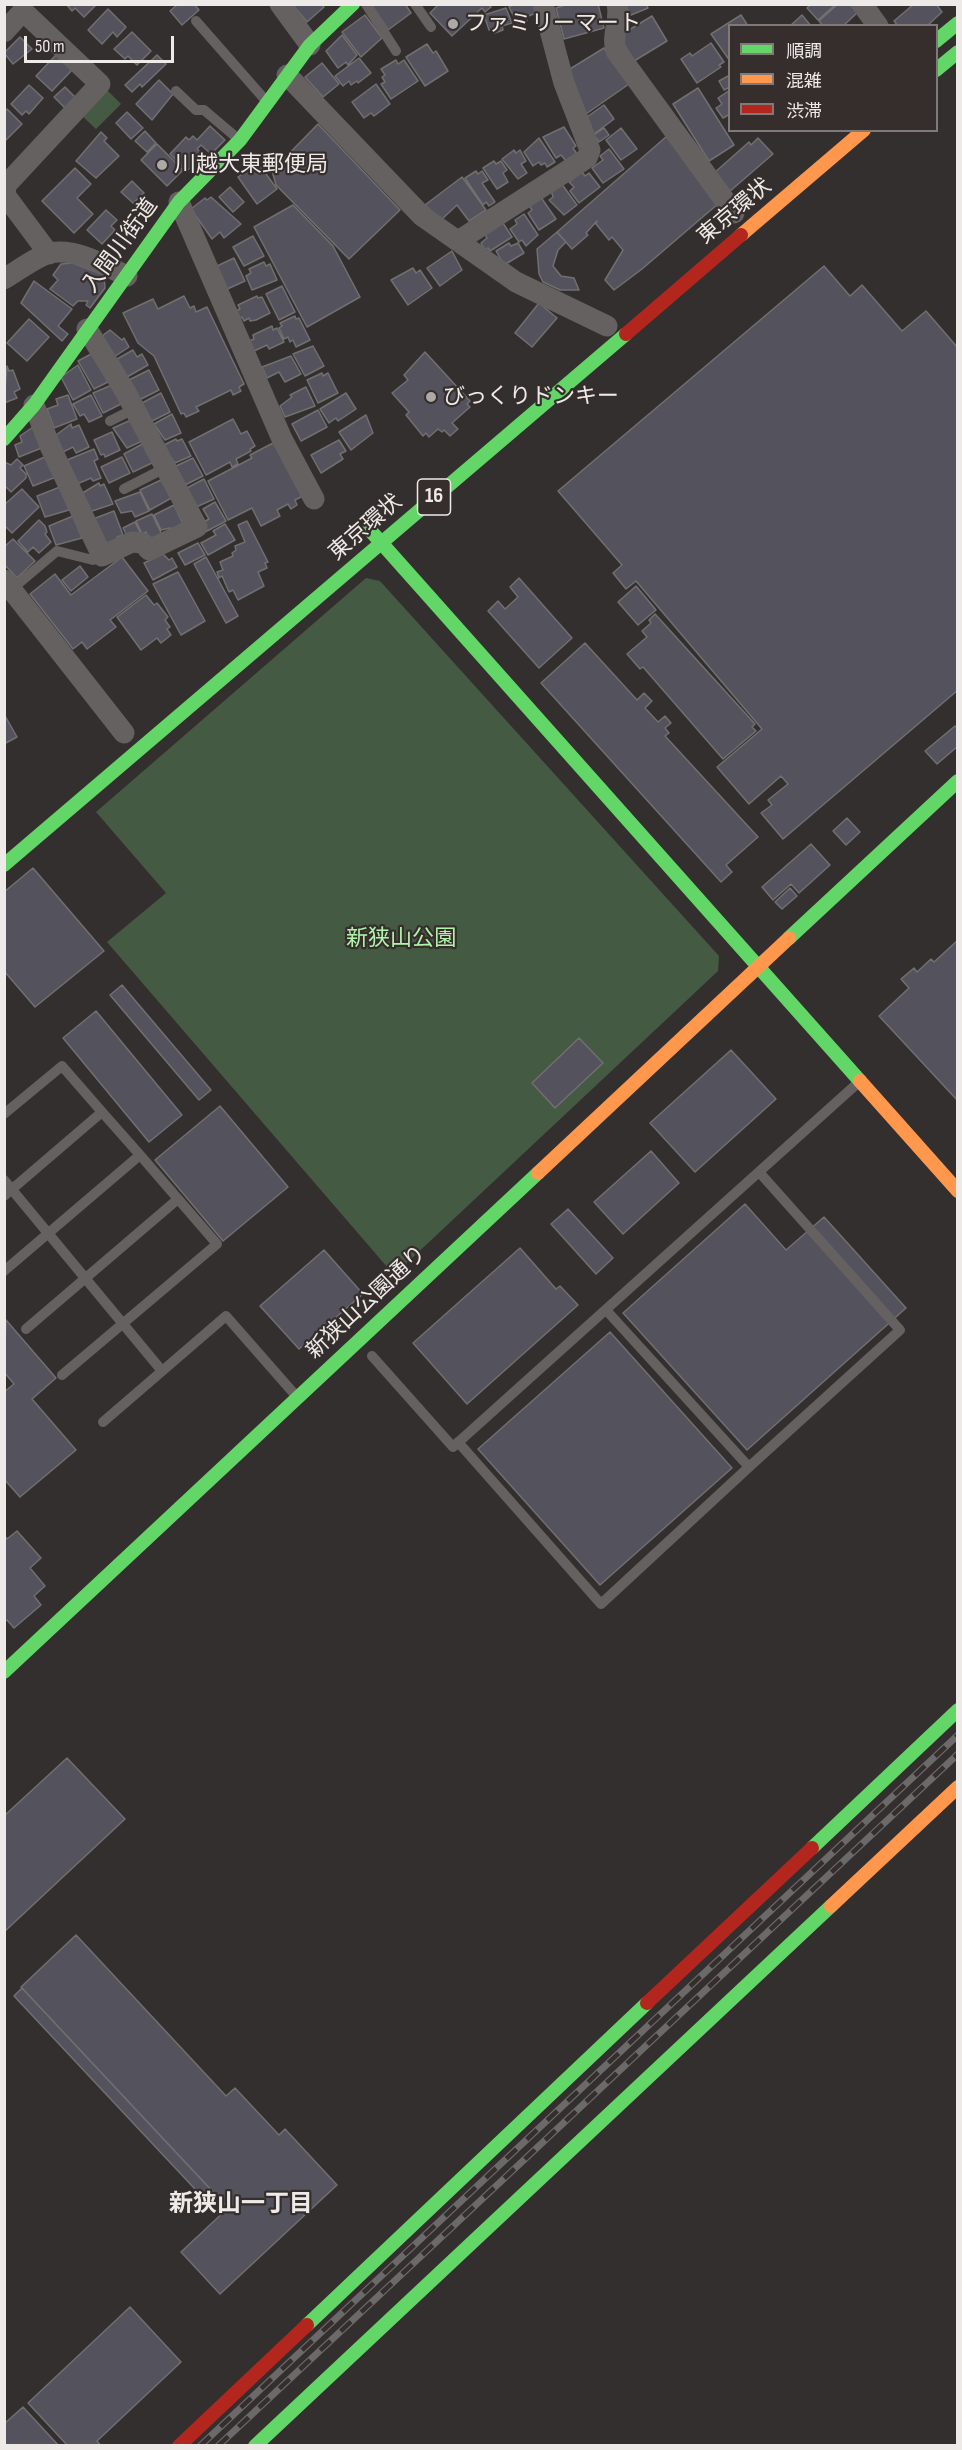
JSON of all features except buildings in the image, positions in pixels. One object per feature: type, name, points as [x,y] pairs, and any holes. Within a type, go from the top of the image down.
[{"type":"main road","name":"入間川街道","points":[[4,440],[34,405],[178,202],[240,140],[310,45],[353,4]]},
{"type":"main road","points":[[938,39],[957,23]]},
{"type":"main road","points":[[938,68],[957,52]]},
{"type":"main road","name":"東京環状","points":[[4,865],[862,132]]},
{"type":"main road","points":[[369,529],[957,1191]]},
{"type":"main road","name":"新狭山公園通り","points":[[4,1672],[957,781]]},
{"type":"main road","points":[[179,2445],[957,1710]]},
{"type":"main road","points":[[255,2445],[957,1787]]},
{"type":"street","points":[[280,4],[310,45]]},
{"type":"street","points":[[458,241],[587,158],[590,150],[564,83],[543,4]]},
{"type":"street","points":[[617,4],[618,15],[613,43],[616,51],[734,213]]},
{"type":"street","points":[[862,4],[877,24]]},
{"type":"street","points":[[4,32],[23,11],[100,84],[6,185],[5,195],[49,254]]},
{"type":"street","points":[[288,75],[405,200],[516,282],[607,326]]},
{"type":"street","points":[[178,202],[282,439],[314,499]]},
{"type":"street","points":[[4,279],[49,254],[67,253],[84,256],[127,276]]},
{"type":"street","points":[[34,405],[50,446],[102,555],[132,542],[143,543],[149,550],[197,527],[134,409],[87,329]]},
{"type":"street","points":[[8,584],[124,732]]},
{"type":"lane","points":[[366,4],[396,51]]},
{"type":"lane","points":[[416,4],[431,27]]},
{"type":"lane","points":[[196,21],[267,102]]},
{"type":"lane","points":[[176,91],[196,110],[204,110],[240,140]]},
{"type":"lane","points":[[110,421],[134,409]]},
{"type":"lane","points":[[124,489],[165,468]]},
{"type":"lane","points":[[8,584],[57,551],[93,561],[102,555]]},
{"type":"lane","points":[[4,1114],[62,1066],[217,1244],[62,1375]]},
{"type":"lane","points":[[372,1356],[453,1447],[860,1081]]},
{"type":"lane","points":[[8,1192],[102,1112]]},
{"type":"lane","points":[[4,1271],[140,1155]]},
{"type":"lane","points":[[458,1442],[601,1604],[900,1330],[759,1172]]},
{"type":"lane","points":[[4,1180],[8,1192],[49,1233],[162,1371]]},
{"type":"lane","points":[[26,1329],[178,1199]]},
{"type":"lane","points":[[606,1310],[750,1467]]},
{"type":"lane","points":[[103,1422],[226,1316],[297,1397]]},
{"type":"green space","points":[[105,88],[121,104],[96,129],[80,114]]},
{"type":"green space","name":"新狭山公園","points":[[366,578],[380,581],[719,956],[718,971],[394,1275],[107,942],[166,893],[96,812]]},
{"type":"railway","points":[[200,2446],[958,1735]]},
{"type":"railway","points":[[218,2446],[958,1754]]},
{"type":"traffic: fast","points":[[4,439],[34,405],[179,202],[240,140],[310,45],[353,4]]},
{"type":"traffic: fast","points":[[938,39],[958,23]]},
{"type":"traffic: fast","points":[[938,68],[958,52]]},
{"type":"traffic: fast","points":[[4,865],[626,334]]},
{"type":"traffic: fast","points":[[369,529],[860,1081]]},
{"type":"traffic: fast","points":[[789,938],[958,781]]},
{"type":"traffic: fast","points":[[4,1672],[538,1173]]},
{"type":"traffic: fast","points":[[812,1848],[958,1710]]},
{"type":"traffic: fast","points":[[255,2446],[831,1906]]},
{"type":"traffic: fast","points":[[307,2325],[647,2003]]},
{"type":"traffic: slow","points":[[741,235],[862,132]]},
{"type":"traffic: slow","points":[[538,1173],[789,938]]},
{"type":"traffic: slow","points":[[860,1081],[958,1191]]},
{"type":"traffic: slow","points":[[831,1906],[958,1787]]},
{"type":"traffic: jam","points":[[626,334],[741,235]]},
{"type":"traffic: jam","points":[[647,2003],[812,1848]]},
{"type":"traffic: jam","points":[[179,2446],[307,2325]]},
{"type":"place","name":"ファミリーマート","points":[[453,24]]},
{"type":"place","name":"川越大東郵便局","points":[[162,165]]},
{"type":"place","name":"びっくりドンキー","points":[[431,397]]},
{"type":"district","name":"新狭山一丁目","points":[[241,2205]]}]
